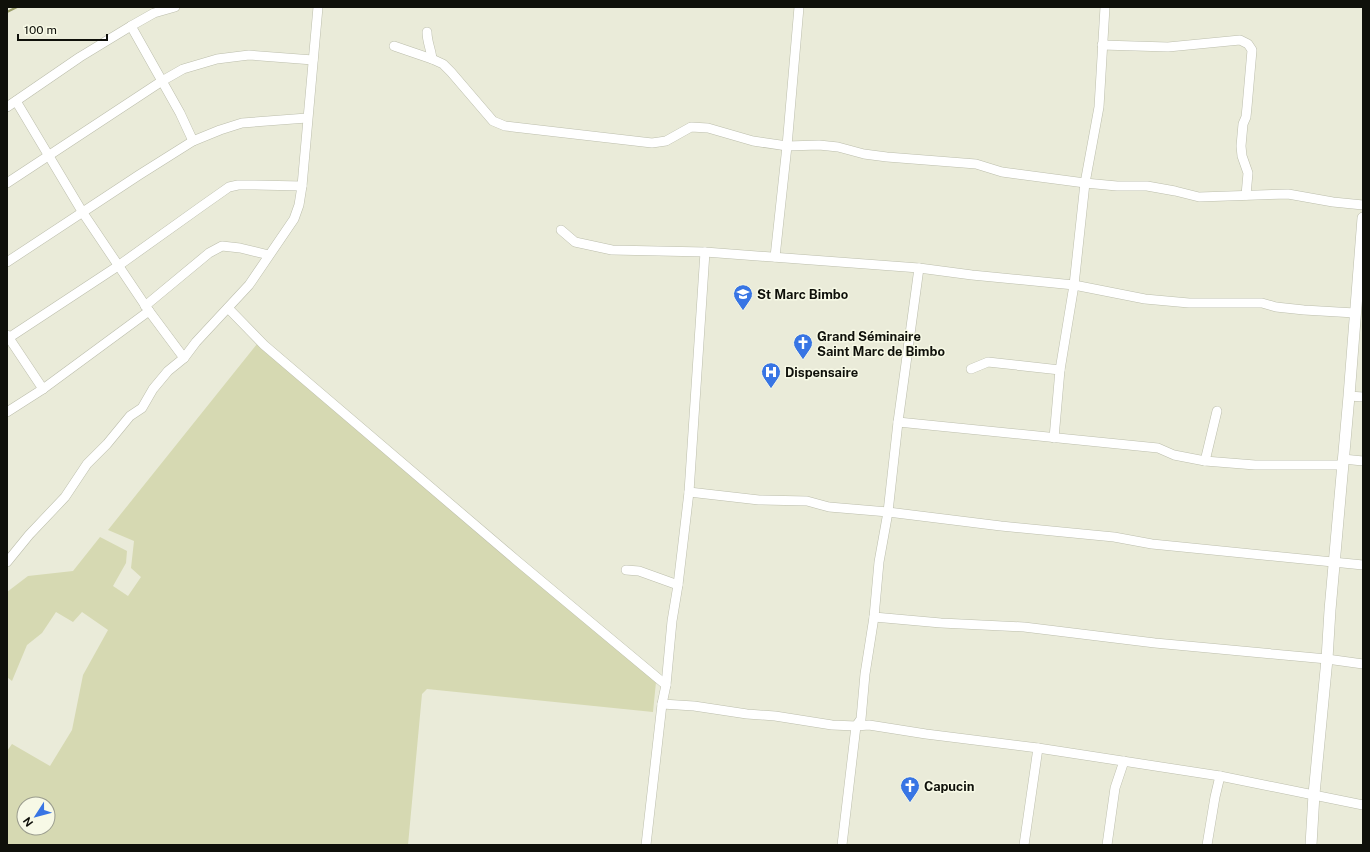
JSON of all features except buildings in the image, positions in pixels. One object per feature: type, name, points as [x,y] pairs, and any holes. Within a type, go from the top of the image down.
[{"type":"main road","points":[[1312,845],[1314,794],[1327,659],[1334,562],[1349,396],[1358,328],[1355,313],[1363,218]]},
{"type":"street","points":[[7,107],[80,57],[131,26],[154,13],[175,7]]},
{"type":"street","points":[[7,562],[30,534],[65,497],[87,464],[107,444],[130,416],[142,408],[153,389],[168,371],[184,358],[196,342],[249,285],[294,218],[299,206],[302,186],[318,7]]},
{"type":"street","points":[[775,257],[787,146],[799,7]]},
{"type":"street","points":[[1054,438],[1060,370],[1074,285],[1085,183],[1099,107],[1104,7]]},
{"type":"street","points":[[131,26],[180,113],[193,141]]},
{"type":"street","points":[[427,32],[427,40],[432,59]]},
{"type":"street","points":[[1102,45],[1168,47],[1240,40],[1248,44],[1252,50],[1246,117],[1243,124],[1241,146],[1242,156],[1248,173],[1246,195]]},
{"type":"street","points":[[394,46],[443,64],[493,121],[505,126],[652,143],[666,141],[691,127],[708,128],[752,141],[787,146],[819,145],[838,147],[864,154],[887,157],[976,164],[1002,172],[1085,183],[1117,186],[1147,186],[1199,197],[1288,194],[1333,202],[1363,205]]},
{"type":"street","points":[[7,183],[162,81],[184,69],[217,59],[249,55],[313,60]]},
{"type":"street","points":[[16,101],[50,155],[83,213],[147,309],[184,358]]},
{"type":"street","points":[[7,262],[193,141],[220,130],[242,124],[307,118]]},
{"type":"street","points":[[44,389],[7,337],[118,266],[229,188],[238,185],[302,186]]},
{"type":"street","points":[[561,230],[575,242],[612,250],[706,252],[919,268],[1074,285],[1145,299],[1189,303],[1262,303],[1276,307],[1355,313]]},
{"type":"street","points":[[7,412],[44,389],[147,309],[209,253],[222,246],[269,255]]},
{"type":"street","points":[[646,845],[662,704],[666,685],[672,621],[678,585],[689,492],[706,252]]},
{"type":"street","points":[[842,845],[856,726],[861,719],[865,674],[874,617],[879,562],[888,512],[898,422],[919,268]]},
{"type":"street","points":[[228,308],[264,344],[516,560],[666,685]]},
{"type":"street","points":[[264,344],[270,354]]},
{"type":"street","points":[[972,369],[988,362],[1060,370]]},
{"type":"street","points":[[1349,396],[1363,397]]},
{"type":"street","points":[[1205,461],[1217,411]]},
{"type":"street","points":[[898,422],[1158,448],[1174,455],[1205,461],[1255,465],[1363,461]]},
{"type":"street","points":[[689,492],[759,500],[807,501],[829,507],[888,512],[1001,526],[1114,537],[1152,544],[1363,565]]},
{"type":"street","points":[[626,570],[638,571],[678,585]]},
{"type":"street","points":[[874,617],[942,623],[1024,627],[1163,644],[1327,659],[1363,664]]},
{"type":"street","points":[[662,704],[694,706],[747,714],[775,716],[832,725],[869,725],[926,734],[1038,748],[1220,776],[1363,805]]},
{"type":"street","points":[[1024,845],[1038,748]]},
{"type":"street","points":[[1107,845],[1115,788],[1124,761]]},
{"type":"street","points":[[1207,845],[1220,776]]},
{"type":"green space","points":[[257,344],[656,682],[653,712],[427,689],[422,694],[408,845],[7,845],[7,751],[12,744],[50,766],[72,730],[83,675],[108,630],[82,612],[73,622],[56,612],[42,633],[27,645],[12,681],[7,677],[7,592],[28,576],[73,571],[100,537],[127,551],[126,563],[113,586],[128,596],[141,577],[131,568],[134,541],[108,530]]},
{"type":"waterway","points":[[7,12],[17,7]]},
{"type":"place","name":"St Marc Bimbo","points":[[743,311]]},
{"type":"place","name":"Grand Séminaire Saint Marc de Bimbo","points":[[803,360]]},
{"type":"place","name":"Dispensaire","points":[[771,389]]},
{"type":"place","name":"Capucin","points":[[910,803]]}]
